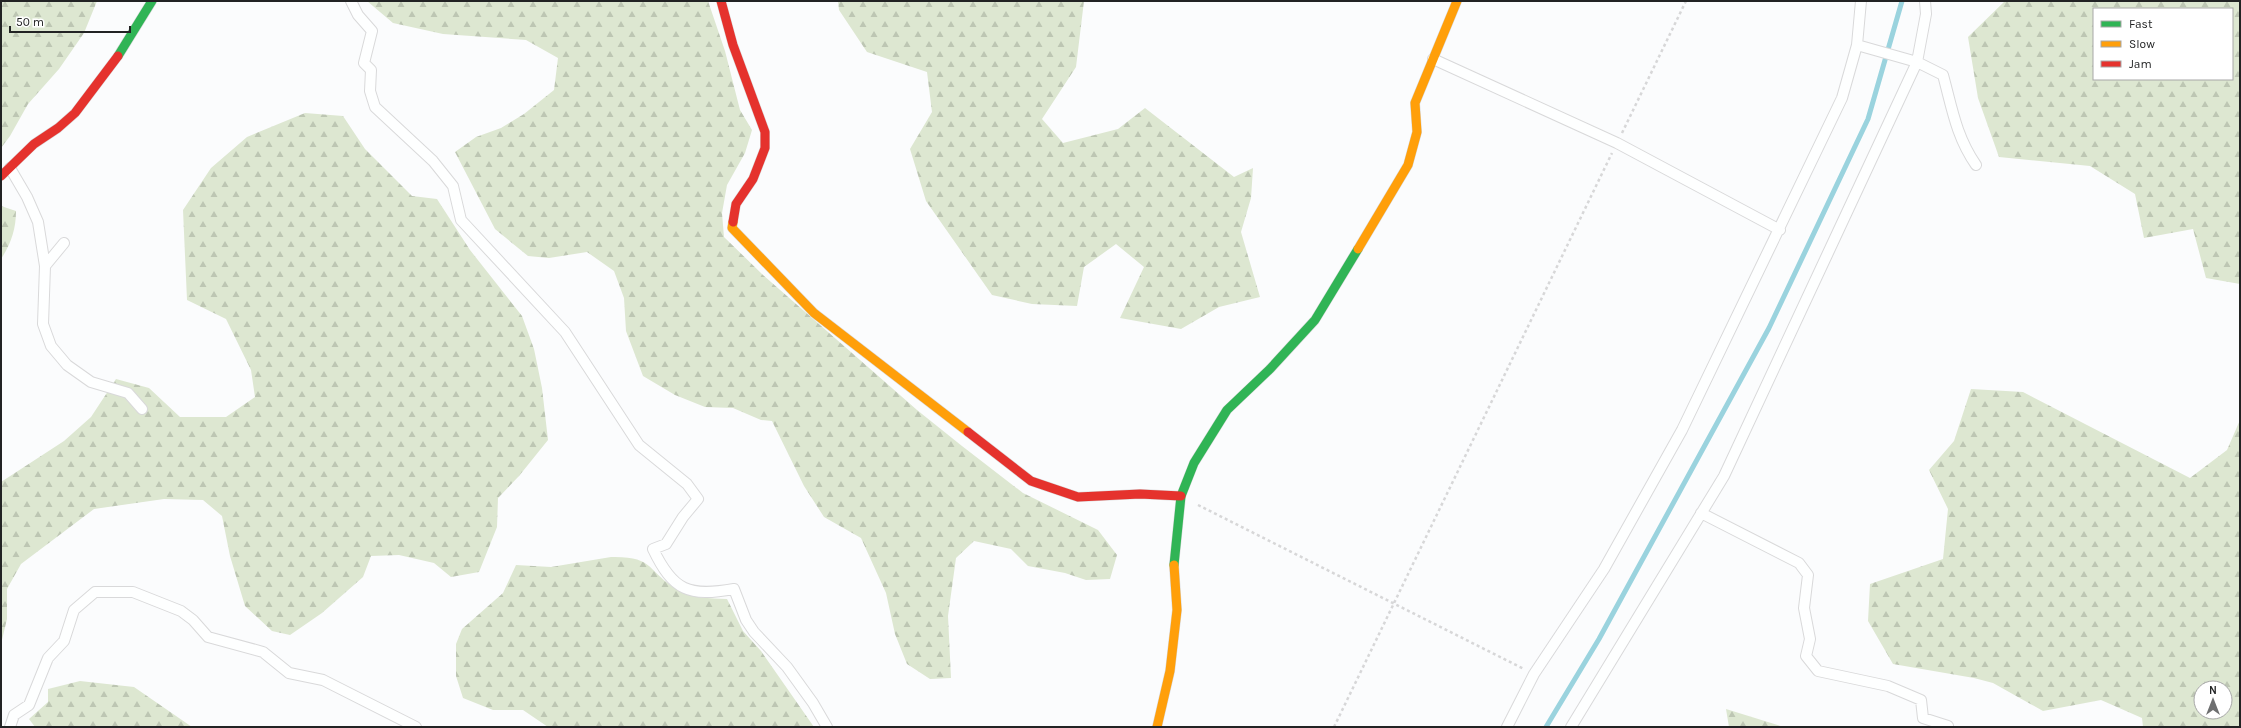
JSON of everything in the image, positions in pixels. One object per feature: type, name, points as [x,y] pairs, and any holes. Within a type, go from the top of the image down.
[{"type":"street","points":[[1,176],[34,144],[58,128],[75,113],[118,57],[152,1]]},
{"type":"street","points":[[721,1],[733,45],[765,132],[765,148],[753,178],[736,204],[732,228],[814,313],[1031,481],[1078,497],[1140,494],[1181,496]]},
{"type":"street","points":[[1157,727],[1170,671],[1177,610],[1174,564],[1181,496],[1194,463],[1227,410],[1270,368],[1314,320],[1408,165],[1417,132],[1415,103],[1457,1]]},
{"type":"lane","points":[[350,1],[358,15],[372,31],[364,64],[371,70],[370,91],[375,107],[433,161],[453,186],[461,220],[565,332],[605,396],[639,445],[687,484],[698,499],[683,517],[666,544],[653,549],[661,566],[680,587],[692,591],[734,589],[746,620],[754,632],[787,667],[813,703],[827,727]]},
{"type":"lane","points":[[1507,727],[1534,674],[1604,570],[1682,430],[1780,230],[1842,98],[1857,45],[1861,1]]},
{"type":"lane","points":[[1572,727],[1724,476],[1917,62],[1926,14],[1925,1]]},
{"type":"lane","points":[[1857,45],[1917,62],[1942,75],[1956,128],[1963,146],[1976,165]]},
{"type":"lane","points":[[1433,59],[1617,143],[1780,230]]},
{"type":"lane","points":[[10,168],[27,198],[38,222],[45,266],[43,324],[51,346],[67,365],[91,382],[128,393],[142,408]]},
{"type":"lane","points":[[45,266],[64,243]]},
{"type":"lane","points":[[1701,513],[1799,563],[1808,575],[1804,608],[1810,639],[1806,656],[1818,671],[1888,686],[1921,700],[1923,718],[1948,726]]},
{"type":"lane","points":[[10,727],[14,715],[29,705],[48,658],[64,641],[74,610],[95,592],[133,592],[181,611],[193,620],[208,637],[263,652],[289,673],[324,680],[416,727]]},
{"type":"path","points":[[1334,727],[1686,1]]},
{"type":"path","points":[[1181,496],[1394,605],[1534,674]]},
{"type":"green space","points":[[1,1],[97,1],[84,33],[59,69],[28,104],[10,136],[1,148]]},
{"type":"green space","points":[[367,1],[708,1],[725,51],[740,110],[752,130],[745,153],[727,185],[722,213],[724,237],[763,275],[917,410],[962,446],[1023,493],[1098,530],[1117,555],[1110,579],[1086,580],[1065,573],[1028,566],[1011,549],[974,541],[956,558],[948,616],[951,678],[930,679],[907,664],[895,634],[886,593],[861,538],[824,517],[804,486],[772,421],[761,420],[733,408],[705,407],[675,395],[643,376],[626,331],[624,298],[614,271],[587,252],[549,258],[528,256],[495,229],[455,152],[476,137],[501,128],[524,114],[554,90],[558,58],[526,40],[443,34],[393,23]]},
{"type":"green space","points":[[838,1],[1084,1],[1076,67],[1042,119],[1063,143],[1118,129],[1145,108],[1234,177],[1253,168],[1251,198],[1241,232],[1260,297],[1219,307],[1181,329],[1120,318],[1144,267],[1116,244],[1084,267],[1077,306],[1032,304],[992,295],[926,201],[910,149],[932,112],[927,72],[867,52],[839,10]]},
{"type":"green space","points":[[2005,1],[2240,1],[2240,284],[2206,278],[2193,229],[2144,238],[2135,194],[2090,166],[1999,157],[1978,98],[1968,37]]},
{"type":"green space","points":[[305,113],[343,116],[365,149],[412,196],[437,199],[470,250],[522,316],[534,349],[542,388],[548,440],[519,476],[498,498],[497,527],[479,572],[451,577],[434,563],[399,555],[371,556],[363,577],[322,613],[290,635],[272,631],[245,606],[230,556],[222,516],[203,500],[164,499],[94,509],[21,564],[7,589],[7,619],[1,644],[1,482],[64,441],[91,417],[116,379],[149,388],[180,417],[226,417],[255,397],[251,370],[226,319],[187,300],[183,210],[211,168],[247,137]]},
{"type":"green space","points":[[1,206],[16,211],[12,236],[8,248],[1,259]]},
{"type":"green space","points":[[1971,389],[2023,392],[2190,478],[2227,450],[2240,420],[2240,727],[2143,727],[2142,718],[2101,700],[2043,711],[1993,683],[1974,678],[1893,664],[1868,621],[1870,584],[1943,559],[1948,509],[1929,470],[1954,441]]},
{"type":"green space","points":[[611,557],[625,557],[643,562],[660,577],[683,593],[701,598],[727,599],[743,631],[761,651],[814,727],[548,727],[523,710],[493,710],[463,698],[456,676],[456,644],[462,629],[503,593],[516,565],[551,567]]},
{"type":"green space","points":[[80,681],[134,687],[192,727],[35,727],[29,719],[48,702],[48,689]]},
{"type":"green space","points":[[1726,709],[1784,727],[1729,727]]},
{"type":"waterway","points":[[1546,727],[1599,639],[1769,328],[1868,119],[1902,1]]},
{"type":"traffic: fast","points":[[118,56],[152,1]]},
{"type":"traffic: fast","points":[[1174,565],[1181,496],[1194,463],[1227,410],[1270,369],[1315,320],[1358,249]]},
{"type":"traffic: slow","points":[[1358,249],[1408,165],[1417,132],[1415,103],[1457,1]]},
{"type":"traffic: slow","points":[[733,222],[732,228],[814,313],[968,432]]},
{"type":"traffic: slow","points":[[1157,727],[1170,671],[1177,610],[1174,565]]},
{"type":"traffic: jam","points":[[721,1],[733,45],[765,132],[765,148],[753,179],[736,204],[733,222]]},
{"type":"traffic: jam","points":[[1,176],[34,144],[58,128],[75,113],[118,56]]},
{"type":"traffic: jam","points":[[968,432],[1031,481],[1078,497],[1140,494],[1181,496]]}]
